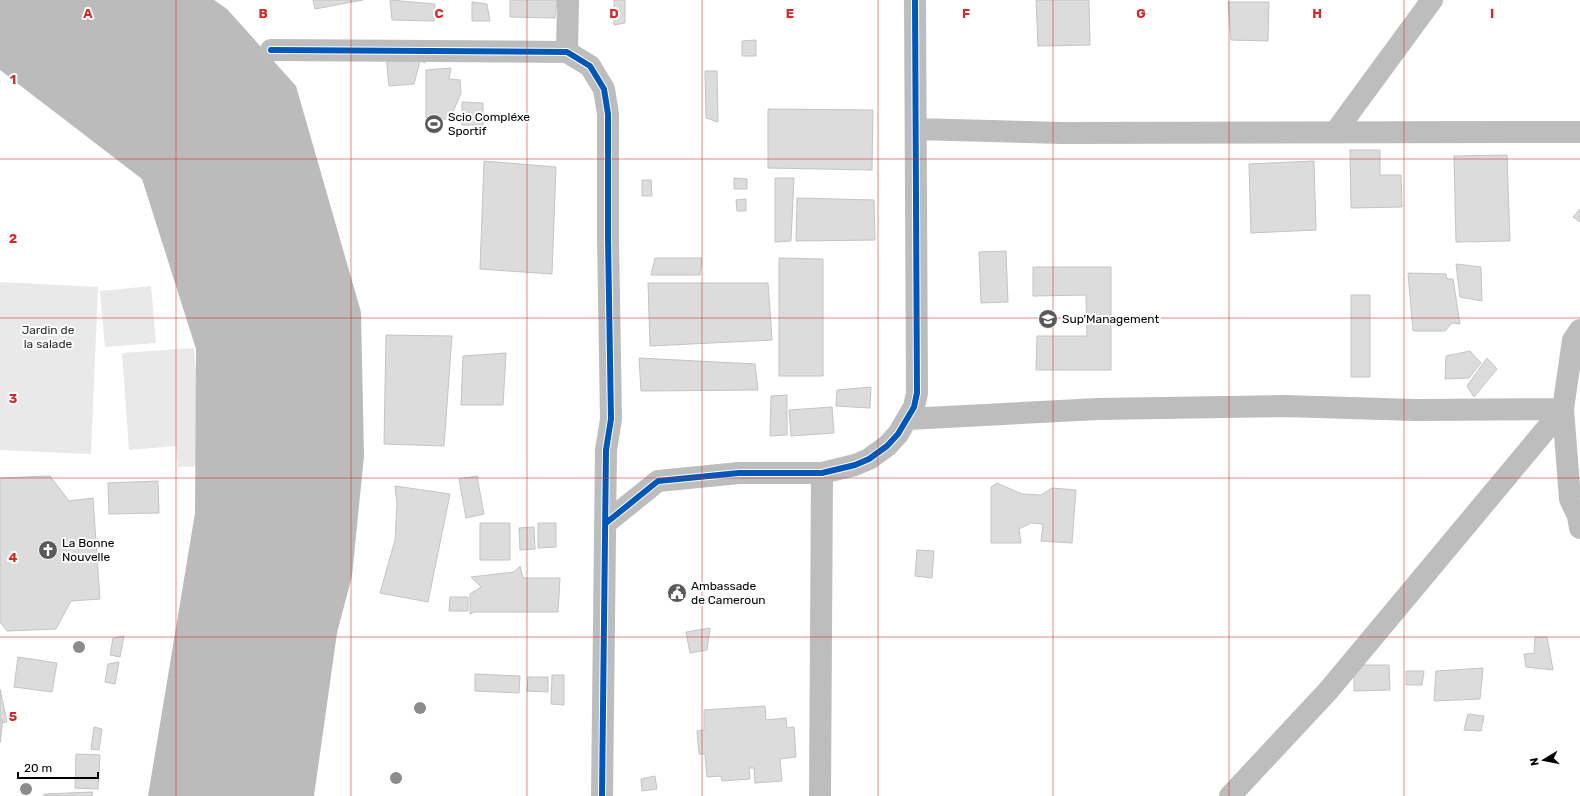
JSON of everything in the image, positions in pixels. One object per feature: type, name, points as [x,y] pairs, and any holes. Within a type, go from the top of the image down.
[{"type":"street","points":[[567,52],[568,0]]},
{"type":"street","points":[[606,523],[658,481],[739,473],[822,473],[840,470],[869,459],[887,446],[898,434],[908,419],[914,407],[917,393],[915,0]]},
{"type":"street","points":[[1336,131],[1432,0]]},
{"type":"street","points":[[271,50],[567,52],[590,66],[604,89],[608,114],[608,238],[611,419],[606,450],[602,796]]},
{"type":"street","points":[[916,129],[1063,133],[1336,131],[1580,132]]},
{"type":"street","points":[[1580,330],[1573,340],[1563,409],[1570,499],[1578,516],[1580,528]]},
{"type":"street","points":[[908,419],[1098,409],[1285,406],[1415,410],[1563,409]]},
{"type":"street","points":[[1230,796],[1328,691],[1563,409]]},
{"type":"street","points":[[820,796],[822,473]]},
{"type":"green space","name":"Jardin de la salade","points":[[0,282],[98,287],[91,454],[0,450]]},
{"type":"green space","name":"Jardin de la salade","points":[[151,286],[156,343],[105,347],[100,291]]},
{"type":"green space","points":[[194,348],[203,466],[178,467],[176,446],[129,450],[122,353]]},
{"type":"shaded area","points":[[0,0],[214,0],[227,9],[296,86],[361,312],[364,456],[352,576],[337,633],[314,796],[148,796],[195,513],[196,349],[142,179],[0,70]]},
{"type":"building","points":[[313,0],[363,0],[315,9]]},
{"type":"building","points":[[390,0],[435,4],[434,21],[392,20]]},
{"type":"building","points":[[510,0],[557,0],[555,18],[510,17]]},
{"type":"building","points":[[614,0],[625,0],[625,23],[614,25]]},
{"type":"building","points":[[1036,0],[1089,0],[1090,45],[1038,46]]},
{"type":"building","points":[[472,2],[487,4],[490,21],[472,21]]},
{"type":"building","points":[[1228,2],[1269,2],[1268,41],[1231,40]]},
{"type":"building","points":[[756,40],[756,56],[742,56],[742,41]]},
{"type":"building","points":[[423,55],[425,63],[420,61],[414,84],[389,86],[386,56]]},
{"type":"building","points":[[451,68],[449,79],[460,80],[461,93],[450,119],[426,119],[426,70]]},
{"type":"building","points":[[705,71],[717,71],[718,122],[706,118]]},
{"type":"building","points":[[462,102],[483,103],[483,125],[462,125]]},
{"type":"building","points":[[768,109],[873,110],[872,170],[768,168]]},
{"type":"building","points":[[1350,150],[1380,150],[1380,175],[1401,175],[1402,207],[1351,208]]},
{"type":"building","points":[[1507,155],[1510,241],[1456,242],[1454,156]]},
{"type":"building","points":[[484,161],[556,167],[552,274],[480,269]]},
{"type":"building","points":[[1314,161],[1316,230],[1251,233],[1249,164]]},
{"type":"building","points":[[734,178],[747,179],[747,189],[734,189]]},
{"type":"building","points":[[775,178],[794,178],[791,241],[775,242]]},
{"type":"building","points":[[642,180],[651,180],[652,196],[642,196]]},
{"type":"building","points":[[797,198],[874,200],[875,240],[796,241]]},
{"type":"building","points":[[746,199],[746,211],[737,211],[736,200]]},
{"type":"building","points":[[1580,209],[1580,222],[1573,217]]},
{"type":"building","points":[[1006,251],[1008,302],[981,303],[979,252]]},
{"type":"building","points":[[655,258],[702,258],[700,275],[651,275]]},
{"type":"building","points":[[779,258],[823,259],[823,376],[779,376]]},
{"type":"building","points":[[1456,264],[1481,267],[1482,301],[1460,297]]},
{"type":"building","points":[[1033,267],[1111,267],[1111,370],[1036,370],[1037,336],[1087,336],[1086,295],[1033,296]]},
{"type":"building","points":[[1408,273],[1446,274],[1447,279],[1453,279],[1460,324],[1452,323],[1445,331],[1413,331]]},
{"type":"building","points":[[648,283],[768,283],[772,340],[650,346]]},
{"type":"building","points":[[1351,295],[1370,295],[1370,377],[1351,377]]},
{"type":"building","points":[[386,335],[452,336],[444,446],[384,444]]},
{"type":"building","points":[[1470,351],[1481,363],[1469,378],[1445,379],[1446,356]]},
{"type":"building","points":[[506,353],[503,405],[461,405],[463,356]]},
{"type":"building","points":[[639,358],[755,364],[758,390],[641,391]]},
{"type":"building","points":[[1487,358],[1497,369],[1474,397],[1467,386]]},
{"type":"building","points":[[871,387],[870,408],[836,406],[837,390]]},
{"type":"building","points":[[787,395],[787,435],[770,436],[771,396]]},
{"type":"building","points":[[832,407],[834,433],[791,436],[789,410]]},
{"type":"building","name":"La Bonne Nouvelle","points":[[50,476],[69,501],[93,498],[100,599],[71,601],[56,629],[7,631],[0,622],[0,478]]},
{"type":"building","points":[[477,476],[484,514],[466,518],[459,479]]},
{"type":"building","points":[[158,481],[159,513],[109,514],[108,483]]},
{"type":"building","points":[[997,483],[1022,494],[1041,495],[1052,488],[1076,490],[1072,543],[1041,541],[1043,524],[1031,523],[1019,529],[1021,543],[991,543],[991,487]]},
{"type":"building","points":[[395,486],[450,494],[428,602],[380,593],[395,540],[397,504]]},
{"type":"building","points":[[480,523],[510,523],[510,560],[480,560]]},
{"type":"building","points":[[538,523],[556,523],[556,547],[538,548]]},
{"type":"building","points":[[534,527],[535,549],[520,550],[519,528]]},
{"type":"building","points":[[917,550],[934,551],[932,578],[915,576]]},
{"type":"building","points":[[520,566],[523,578],[560,578],[558,612],[474,612],[470,614],[470,594],[481,587],[471,577],[514,572]]},
{"type":"building","points":[[450,597],[468,597],[468,611],[449,611]]},
{"type":"building","points":[[710,628],[707,650],[690,653],[686,632]]},
{"type":"building","points":[[124,636],[120,657],[110,655],[113,638]]},
{"type":"building","points":[[1535,637],[1547,637],[1553,670],[1526,667],[1524,654],[1534,653]]},
{"type":"building","points":[[18,657],[57,663],[52,692],[14,687]]},
{"type":"building","points":[[119,662],[115,684],[105,682],[108,664]]},
{"type":"building","points":[[1354,665],[1389,665],[1390,690],[1354,691]]},
{"type":"building","points":[[1483,668],[1480,699],[1434,701],[1436,671]]},
{"type":"building","points":[[1406,671],[1424,671],[1422,685],[1406,685]]},
{"type":"building","points":[[475,674],[520,676],[519,693],[475,691]]},
{"type":"building","points":[[552,675],[564,675],[564,705],[551,704]]},
{"type":"building","points":[[528,677],[548,677],[548,692],[527,691]]},
{"type":"building","points":[[0,689],[7,722],[0,723]]},
{"type":"building","points":[[765,706],[766,720],[786,718],[787,728],[794,727],[796,757],[780,759],[782,781],[755,783],[754,768],[749,768],[750,779],[722,781],[721,776],[707,777],[705,754],[699,754],[697,731],[704,730],[704,710]]},
{"type":"building","points":[[1468,714],[1484,716],[1481,731],[1464,730]]},
{"type":"building","points":[[0,720],[3,720],[0,743]]},
{"type":"building","points":[[94,727],[102,729],[99,750],[91,749]]},
{"type":"building","points":[[76,754],[100,755],[98,789],[75,788]]},
{"type":"building","points":[[655,776],[657,789],[642,791],[641,779]]},
{"type":"building","points":[[93,792],[92,796],[44,796],[44,794]]},
{"type":"cycle path","points":[[606,523],[658,481],[739,473],[822,473],[855,465],[869,459],[887,446],[898,434],[914,407],[917,393],[915,0]]},
{"type":"cycle path","points":[[271,50],[567,52],[590,66],[604,89],[608,114],[608,238],[611,419],[606,450],[602,796]]},
{"type":"place","name":"Scio Compléxe Sportif","points":[[434,124]]},
{"type":"place","name":"Sup'Management","points":[[1048,319]]},
{"type":"place","name":"La Bonne Nouvelle","points":[[48,550]]},
{"type":"place","name":"Ambassade de Cameroun","points":[[677,593]]}]
